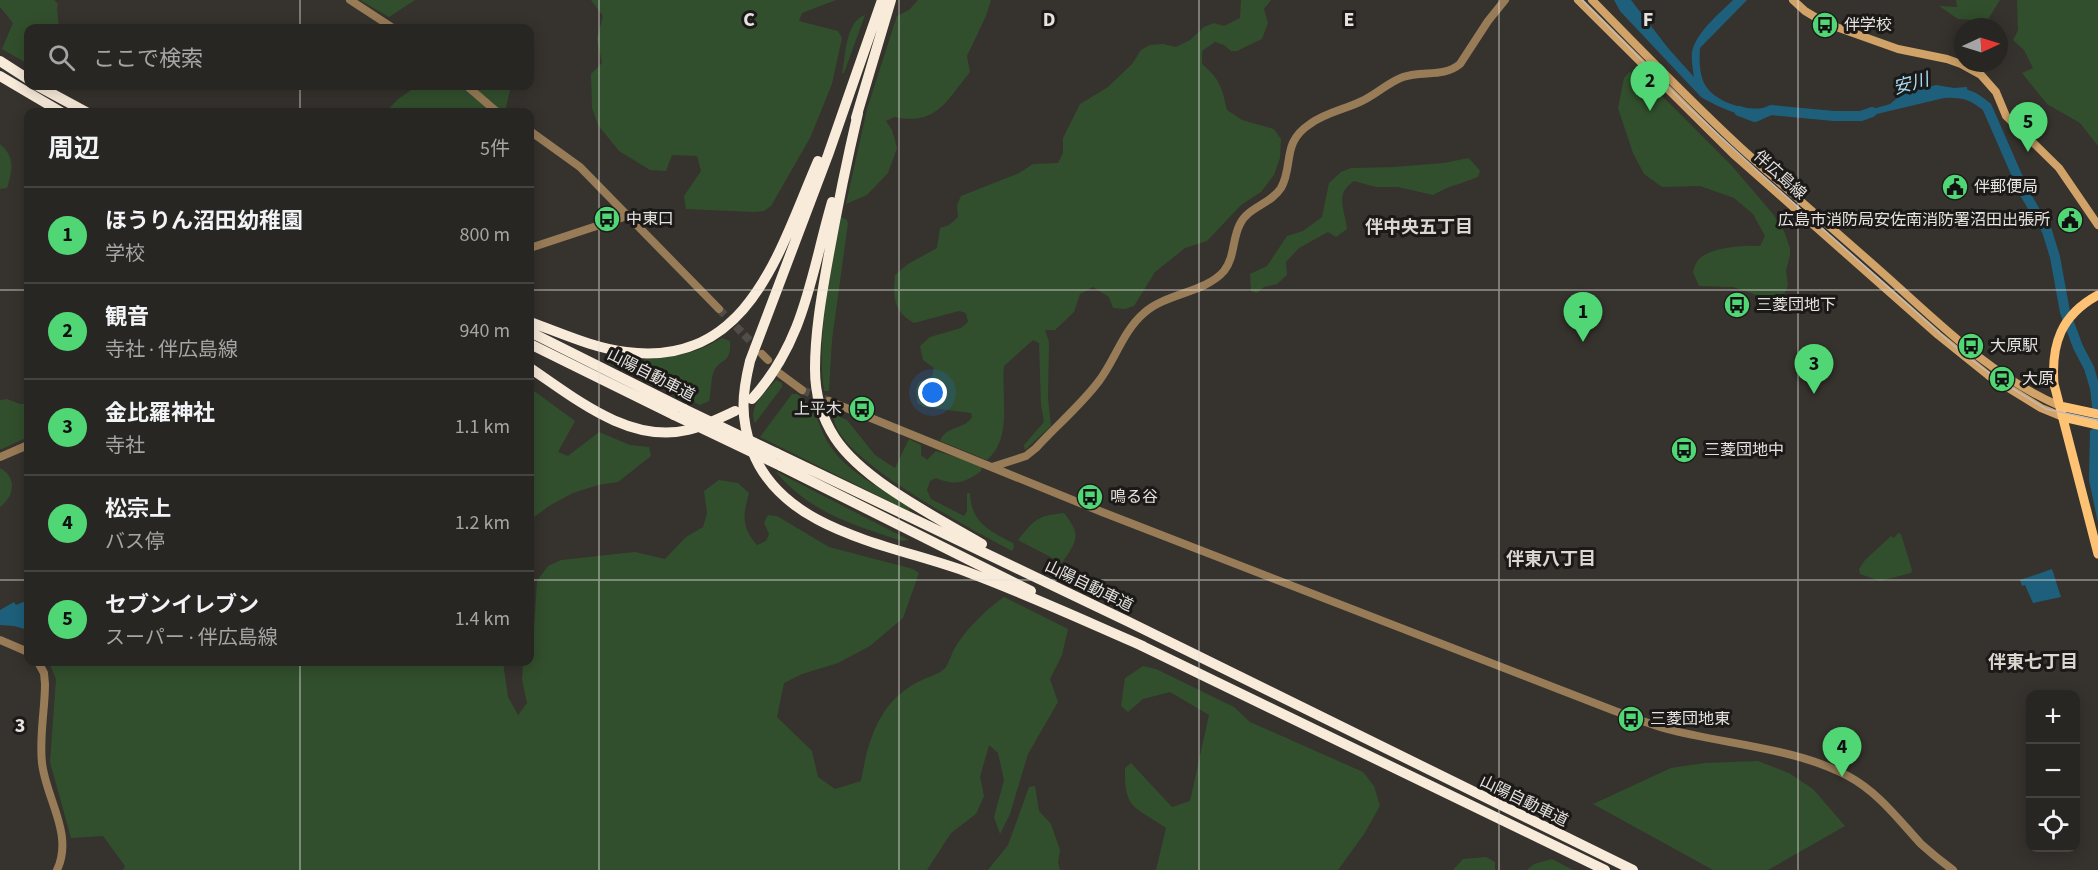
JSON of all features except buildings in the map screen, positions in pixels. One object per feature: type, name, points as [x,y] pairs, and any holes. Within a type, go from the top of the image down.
[{"type":"highway","points":[[882,0],[828,155],[750,361],[745,381],[743,409],[745,430],[757,462],[770,482],[785,498],[830,526],[970,573],[1143,646]]},
{"type":"highway","points":[[752,399],[778,367],[790,345],[799,320],[891,0]]},
{"type":"highway","points":[[0,61],[24,76]]},
{"type":"highway","points":[[534,323],[609,349],[641,353],[660,353],[687,347],[711,338],[723,330],[742,313],[764,283],[855,75]]},
{"type":"highway","points":[[0,76],[24,90]]},
{"type":"highway","points":[[24,90],[55,108]]},
{"type":"highway","points":[[45,90],[79,108]]},
{"type":"highway","points":[[858,113],[840,187],[817,330],[815,371],[824,416],[836,438],[852,459],[867,471],[930,514],[1041,580]]},
{"type":"highway","name":"山陽自動車道","points":[[534,334],[781,466],[1143,646],[1605,870]]},
{"type":"highway","name":"山陽自動車道","points":[[534,346],[776,453],[1633,870]]},
{"type":"highway","points":[[534,371],[595,411],[617,422],[651,430],[687,430],[713,422],[735,411]]},
{"type":"main road","name":"伴広島線","points":[[1578,0],[1733,154],[1938,335],[1989,376],[2041,408],[2063,417]]},
{"type":"main road","name":"伴広島線","points":[[1592,0],[1741,148],[1944,327],[2004,375],[2060,406]]},
{"type":"main road","points":[[1793,0],[1805,11],[1826,23],[1898,49],[1947,59],[1981,75],[1996,92],[2006,116],[2059,168],[2098,225]]},
{"type":"main road","points":[[2098,295],[2075,312],[2061,330],[2054,352],[2053,368],[2054,384],[2095,550],[2098,554]]},
{"type":"main road","points":[[1938,335],[1944,327]]},
{"type":"main road","points":[[2060,406],[2093,413]]},
{"type":"main road","points":[[2063,417],[2098,425]]},
{"type":"street","points":[[350,0],[387,24]]},
{"type":"street","points":[[992,466],[1026,456],[1036,448],[1098,383],[1133,325],[1144,313],[1156,303],[1216,278],[1225,270],[1240,223],[1247,214],[1281,188],[1292,144],[1299,133],[1325,115],[1362,101],[1405,76],[1453,69],[1460,64],[1488,21],[1505,0]]},
{"type":"street","points":[[472,90],[492,108]]},
{"type":"street","points":[[534,134],[580,167],[719,309]]},
{"type":"street","points":[[534,247],[627,216]]},
{"type":"street","points":[[779,373],[802,390]]},
{"type":"street","points":[[829,401],[1102,512],[1615,711],[1666,729],[1798,757],[1828,766],[1848,776],[1877,796],[1923,845],[1953,870]]},
{"type":"street","points":[[4,455],[24,447]]},
{"type":"street","points":[[0,640],[24,650]]},
{"type":"street","points":[[40,666],[44,673],[45,684],[41,762],[61,829],[63,845],[57,870]]},
{"type":"green space","points":[[0,0],[54,0],[58,4],[59,24],[24,24],[24,62],[2,49],[13,23],[0,7]]},
{"type":"green space","points":[[360,0],[415,0],[389,17]]},
{"type":"green space","points":[[591,0],[836,0],[802,13],[799,21],[838,31],[842,38],[832,84],[810,138],[771,206],[764,211],[754,212],[686,209],[684,196],[701,171],[697,156],[672,155],[666,171],[650,170],[619,151],[598,125],[592,108],[591,74],[602,63],[597,39],[603,16]]},
{"type":"green space","points":[[918,0],[991,0],[967,56],[970,72],[947,101],[931,114],[909,119],[894,117],[886,121],[892,130],[897,148],[888,173],[867,195],[846,204],[867,109],[897,16],[909,10]]},
{"type":"green space","points":[[1241,0],[1271,0],[1264,9],[1268,23],[1262,39],[1237,51],[1231,51],[1215,42],[1202,51],[1202,64],[1213,74],[1219,84],[1227,110],[1242,120],[1274,129],[1281,139],[1280,158],[1274,175],[1261,192],[1241,205],[1207,241],[1185,248],[1155,272],[1134,306],[1125,309],[1113,308],[1109,297],[1093,287],[1080,294],[1074,312],[1055,330],[1045,330],[1049,342],[1048,398],[1051,426],[1025,450],[1024,445],[1044,422],[1041,405],[1039,343],[1033,340],[1004,366],[1003,429],[995,451],[987,460],[940,441],[947,432],[965,424],[972,417],[971,413],[924,407],[917,403],[916,389],[919,382],[932,376],[934,368],[923,360],[920,346],[930,337],[961,328],[968,322],[966,313],[959,311],[914,323],[902,314],[896,303],[895,275],[908,264],[937,248],[940,228],[949,225],[958,217],[957,205],[961,196],[1019,173],[1033,164],[1058,163],[1063,153],[1063,138],[1080,104],[1108,87],[1132,64],[1141,50],[1150,45],[1163,44],[1176,47],[1190,40],[1204,27],[1214,23],[1224,26],[1240,18]]},
{"type":"green space","points":[[1956,0],[2000,0],[1989,18],[1957,18],[1939,6],[1957,7]]},
{"type":"green space","points":[[2017,0],[2098,0],[2098,146],[2080,123],[2047,104],[2022,73],[2033,68],[2024,50],[2013,40],[2018,30]]},
{"type":"green space","points":[[865,15],[844,73],[842,73],[850,32],[858,19]]},
{"type":"green space","points":[[1629,72],[1641,75],[1732,166],[1773,214],[1784,231],[1790,248],[1786,270],[1788,285],[1783,298],[1774,301],[1733,287],[1699,286],[1693,272],[1699,259],[1720,249],[1760,246],[1765,236],[1753,214],[1734,198],[1700,186],[1662,187],[1644,174],[1633,153],[1618,108],[1624,78]]},
{"type":"green space","points":[[411,90],[510,90],[506,108],[390,108]]},
{"type":"green space","points":[[0,144],[10,159],[11,175],[7,188],[0,189]]},
{"type":"green space","points":[[1469,158],[1480,171],[1478,177],[1433,195],[1398,187],[1376,187],[1354,181],[1344,191],[1342,197],[1347,229],[1336,237],[1328,232],[1299,248],[1286,262],[1287,275],[1277,284],[1264,287],[1257,293],[1251,291],[1250,274],[1267,266],[1287,236],[1303,231],[1322,217],[1329,183],[1341,172],[1351,168],[1443,163]]},
{"type":"green space","points":[[841,217],[848,223],[832,340],[829,391],[824,391],[823,325]]},
{"type":"green space","points":[[722,338],[730,341],[729,354],[714,371],[709,401],[700,405],[640,375],[645,359],[685,354]]},
{"type":"green space","points":[[776,380],[782,383],[782,387],[755,423],[753,417],[755,406]]},
{"type":"green space","points":[[534,391],[575,421],[558,452],[568,456],[599,432],[630,445],[649,447],[651,456],[618,482],[598,485],[573,493],[534,517]]},
{"type":"green space","points":[[792,394],[797,394],[810,406],[829,444],[845,463],[865,479],[910,506],[909,511],[760,437]]},
{"type":"green space","points":[[7,399],[24,404],[24,439],[2,449],[0,449],[0,400]]},
{"type":"green space","points":[[834,414],[847,420],[875,455],[895,468],[909,439],[921,445],[921,455],[927,460],[936,451],[982,465],[981,471],[965,481],[949,482],[936,478],[930,481],[927,490],[931,499],[964,516],[967,511],[967,493],[970,493],[971,503],[978,519],[990,530],[1013,543],[1012,551],[939,510],[879,471],[855,450],[839,431]]},
{"type":"green space","points":[[0,468],[9,476],[12,487],[9,498],[0,507]]},
{"type":"green space","points":[[775,471],[909,540],[902,541],[833,515],[803,497]]},
{"type":"green space","points":[[719,480],[738,483],[749,493],[745,508],[745,521],[748,532],[757,545],[766,541],[769,534],[764,523],[768,515],[777,516],[829,547],[913,569],[919,573],[903,618],[870,646],[838,663],[802,674],[784,683],[777,717],[812,751],[818,777],[835,789],[861,781],[867,752],[876,726],[891,703],[914,684],[943,670],[966,632],[1004,597],[1068,629],[1062,655],[1050,679],[1058,702],[1028,754],[1010,814],[1000,834],[994,817],[1004,780],[998,753],[989,745],[980,777],[984,796],[976,814],[951,833],[927,870],[123,870],[125,866],[103,836],[71,838],[50,762],[56,679],[50,666],[504,666],[508,697],[518,715],[527,703],[522,680],[523,666],[534,666],[537,581],[548,566],[561,560],[635,552],[665,559],[686,537],[703,527],[707,513],[704,491]]},
{"type":"green space","points":[[1064,513],[1073,527],[1075,538],[1062,563],[1018,540],[1042,517]]},
{"type":"green space","points":[[1898,533],[1901,534],[1911,573],[1880,581],[1860,574],[1859,569],[1865,560],[1891,536],[1894,538]]},
{"type":"green space","points":[[1143,666],[1156,669],[1234,707],[1250,722],[1363,772],[1374,786],[1380,806],[1364,834],[1338,870],[1156,870],[1166,828],[1133,806],[1126,792],[1125,768],[1131,763],[1172,807],[1190,801],[1209,715],[1170,692],[1143,699],[1128,712],[1121,706],[1125,678]]},
{"type":"green space","points":[[1758,761],[1789,773],[1813,789],[1845,826],[1768,870],[1713,870],[1593,804],[1671,768],[1705,763]]},
{"type":"green space","points":[[1035,786],[1039,811],[1051,824],[1060,850],[1058,862],[1060,870],[988,870],[1008,845],[1029,787]]},
{"type":"green space","points":[[1486,857],[1495,862],[1495,870],[1453,870],[1463,859]]},
{"type":"green space","points":[[1552,859],[1573,870],[1527,870],[1534,864]]},
{"type":"water","points":[[1614,0],[1631,0],[1694,77],[1692,52],[1700,34],[1733,0],[1747,0],[1700,48],[1701,75],[1708,89],[1720,99],[1736,106],[1768,107],[1771,113],[1763,117],[1739,114],[1701,97],[1620,11]]},
{"type":"water","points":[[1936,85],[1954,88],[1967,87],[1968,97],[1944,98],[1860,118],[1859,113],[1890,104],[1907,90],[1914,91]]},
{"type":"water","points":[[2090,430],[2098,431],[2098,523],[2089,480]]},
{"type":"water","points":[[2052,569],[2061,597],[2033,603],[2025,585],[2022,586],[2020,580]]},
{"type":"water","points":[[14,602],[16,605],[24,602],[24,629],[0,625],[0,610]]},
{"type":"waterway","name":"安川","points":[[1953,93],[1972,97],[1987,107],[2025,194],[2047,231],[2055,257],[2065,312],[2095,388],[2098,415],[2096,445]]},
{"type":"waterway","name":"安川","points":[[1739,111],[1755,117],[1771,110],[1834,116],[1861,116],[1872,112]]},
{"type":"tunnel","points":[[719,309],[758,349]]},
{"type":"tunnel","points":[[802,390],[829,401]]},
{"type":"tram line","points":[[1582,0],[1685,104],[1961,352],[2000,381],[2046,409],[2098,420]]},
{"type":"place","name":"伴学校","points":[[1825,25]]},
{"type":"place","name":"観音","points":[[1650,111]]},
{"type":"place","name":"セブンイレブン","points":[[2028,152]]},
{"type":"place","name":"伴郵便局","points":[[1955,187]]},
{"type":"place","name":"中東口","points":[[607,219]]},
{"type":"place","name":"広島市消防局安佐南消防署沼田出張所","points":[[2070,220]]},
{"type":"place","name":"三菱団地下","points":[[1737,305]]},
{"type":"place","name":"ほうりん沼田幼稚園","points":[[1583,342]]},
{"type":"place","name":"大原駅","points":[[1971,346]]},
{"type":"place","name":"大原","points":[[2002,379]]},
{"type":"place","name":"金比羅神社","points":[[1814,394]]},
{"type":"place","name":"上平木","points":[[862,409]]},
{"type":"place","name":"三菱団地中","points":[[1684,450]]},
{"type":"place","name":"鳴る谷","points":[[1090,497]]},
{"type":"place","name":"三菱団地東","points":[[1631,719]]},
{"type":"place","name":"松宗上","points":[[1842,777]]},
{"type":"district","name":"伴中央五丁目","points":[[1419,227]]},
{"type":"district","name":"伴東八丁目","points":[[1551,559]]},
{"type":"district","name":"伴東七丁目","points":[[2033,662]]}]
